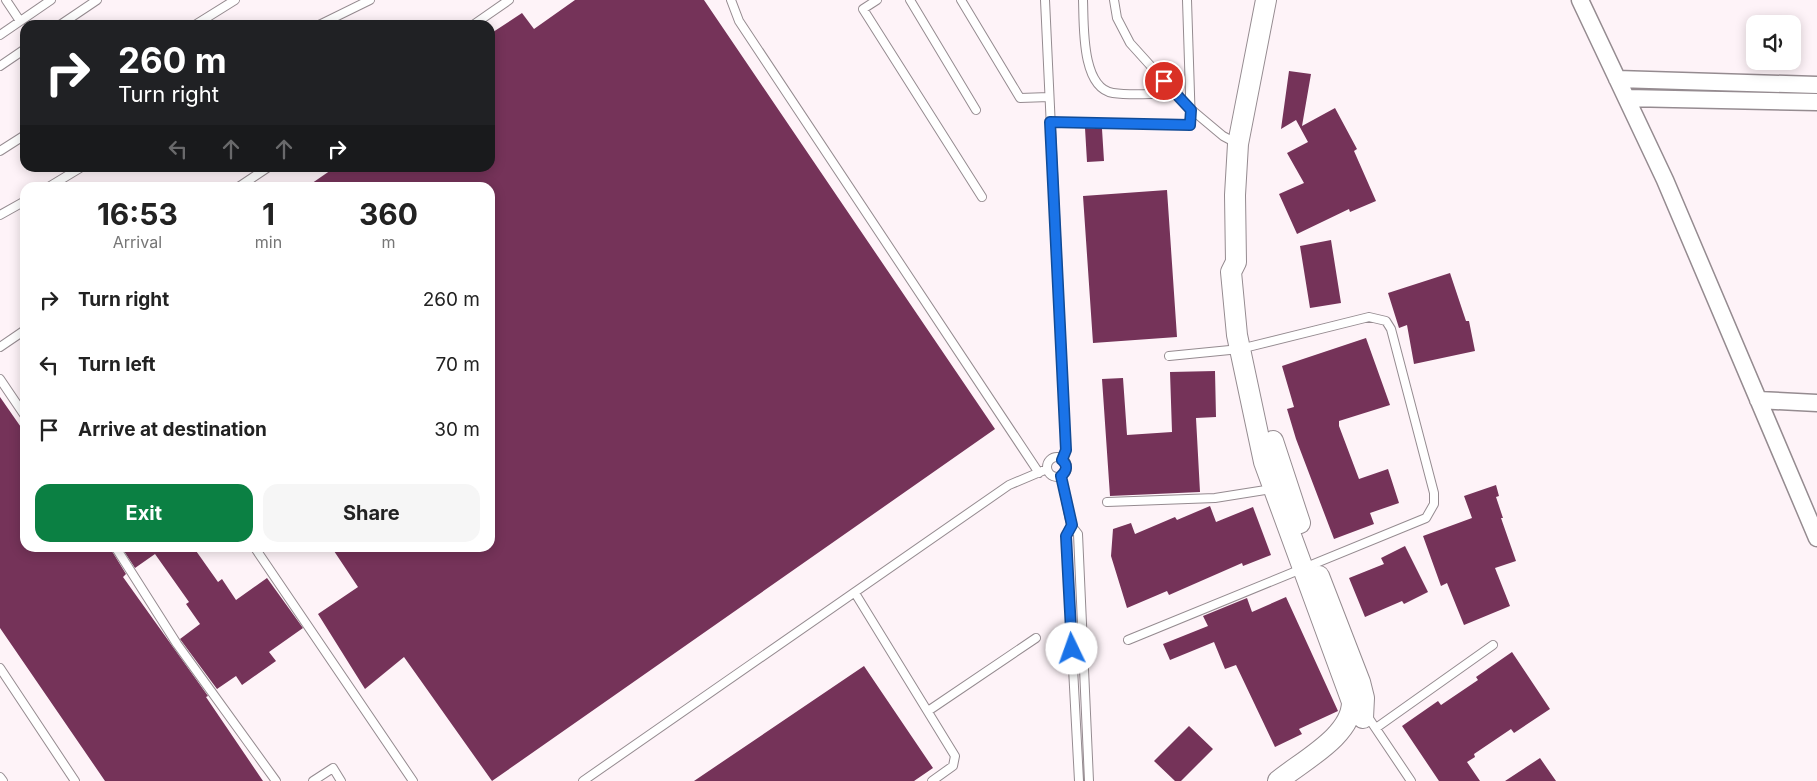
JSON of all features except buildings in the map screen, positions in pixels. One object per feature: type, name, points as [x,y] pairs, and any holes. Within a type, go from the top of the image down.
[{"type":"street","points":[[1266,0],[1238,144],[1235,203],[1236,262],[1231,272],[1246,348],[1262,452],[1280,486],[1364,714],[1359,729],[1350,739],[1299,781]]},
{"type":"street","points":[[1580,0],[1665,180],[1817,538]]},
{"type":"street","points":[[1617,79],[1817,85]]},
{"type":"street","points":[[1627,98],[1817,102]]},
{"type":"street","points":[[1758,400],[1817,403]]},
{"type":"street","points":[[1278,781],[1345,727],[1352,712],[1364,714]]},
{"type":"lane","points":[[0,35],[20,21],[6,0]]},
{"type":"lane","points":[[22,20],[52,0]]},
{"type":"lane","points":[[67,20],[97,0]]},
{"type":"lane","points":[[203,20],[235,0]]},
{"type":"lane","points":[[329,20],[370,0]]},
{"type":"lane","points":[[480,20],[509,0]]},
{"type":"lane","points":[[731,0],[740,21],[1039,473]]},
{"type":"lane","points":[[877,0],[863,9],[982,197]]},
{"type":"lane","points":[[910,0],[976,110]]},
{"type":"lane","points":[[961,0],[1020,98],[1049,97]]},
{"type":"lane","points":[[1045,0],[1066,450],[1062,460]]},
{"type":"lane","points":[[1083,0],[1086,53],[1099,84],[1113,93],[1175,94]]},
{"type":"lane","points":[[1114,0],[1117,18],[1123,33],[1175,94],[1191,110],[1223,136],[1238,144]]},
{"type":"lane","points":[[1050,122],[1190,125],[1187,0]]},
{"type":"lane","points":[[0,66],[20,52]]},
{"type":"lane","points":[[0,151],[20,137]]},
{"type":"lane","points":[[57,182],[73,172]]},
{"type":"lane","points":[[246,182],[261,172]]},
{"type":"lane","points":[[0,216],[20,204]]},
{"type":"lane","points":[[1128,640],[1426,518],[1434,504],[1434,493],[1391,329],[1386,321],[1369,316],[1246,348],[1169,356]]},
{"type":"lane","points":[[0,347],[20,333]]},
{"type":"lane","points":[[0,379],[20,409]]},
{"type":"lane","points":[[1048,470],[1051,460],[1057,458],[1062,460],[1066,468],[1061,476],[1072,525],[1078,534],[1089,781]]},
{"type":"lane","points":[[583,781],[1009,486],[1048,470]]},
{"type":"lane","points":[[1048,470],[1052,476],[1061,476]]},
{"type":"lane","points":[[1107,502],[1215,498],[1280,486]]},
{"type":"lane","points":[[1072,525],[1066,536],[1079,781]]},
{"type":"lane","points":[[118,552],[176,644],[276,781]]},
{"type":"lane","points":[[258,552],[413,781]]},
{"type":"lane","points":[[855,593],[955,756],[953,766],[932,781]]},
{"type":"lane","points":[[928,711],[1036,638]]},
{"type":"lane","points":[[1411,781],[1364,714],[1493,645]]},
{"type":"lane","points":[[0,668],[75,781]]},
{"type":"lane","points":[[313,781],[332,768],[341,781]]},
{"type":"lane","points":[[0,776],[3,781]]},
{"type":"route","points":[[1072,649],[1066,536],[1072,525],[1061,476],[1066,471],[1065,462],[1062,460],[1066,450],[1050,122],[1190,125],[1191,110],[1164,81]]}]
